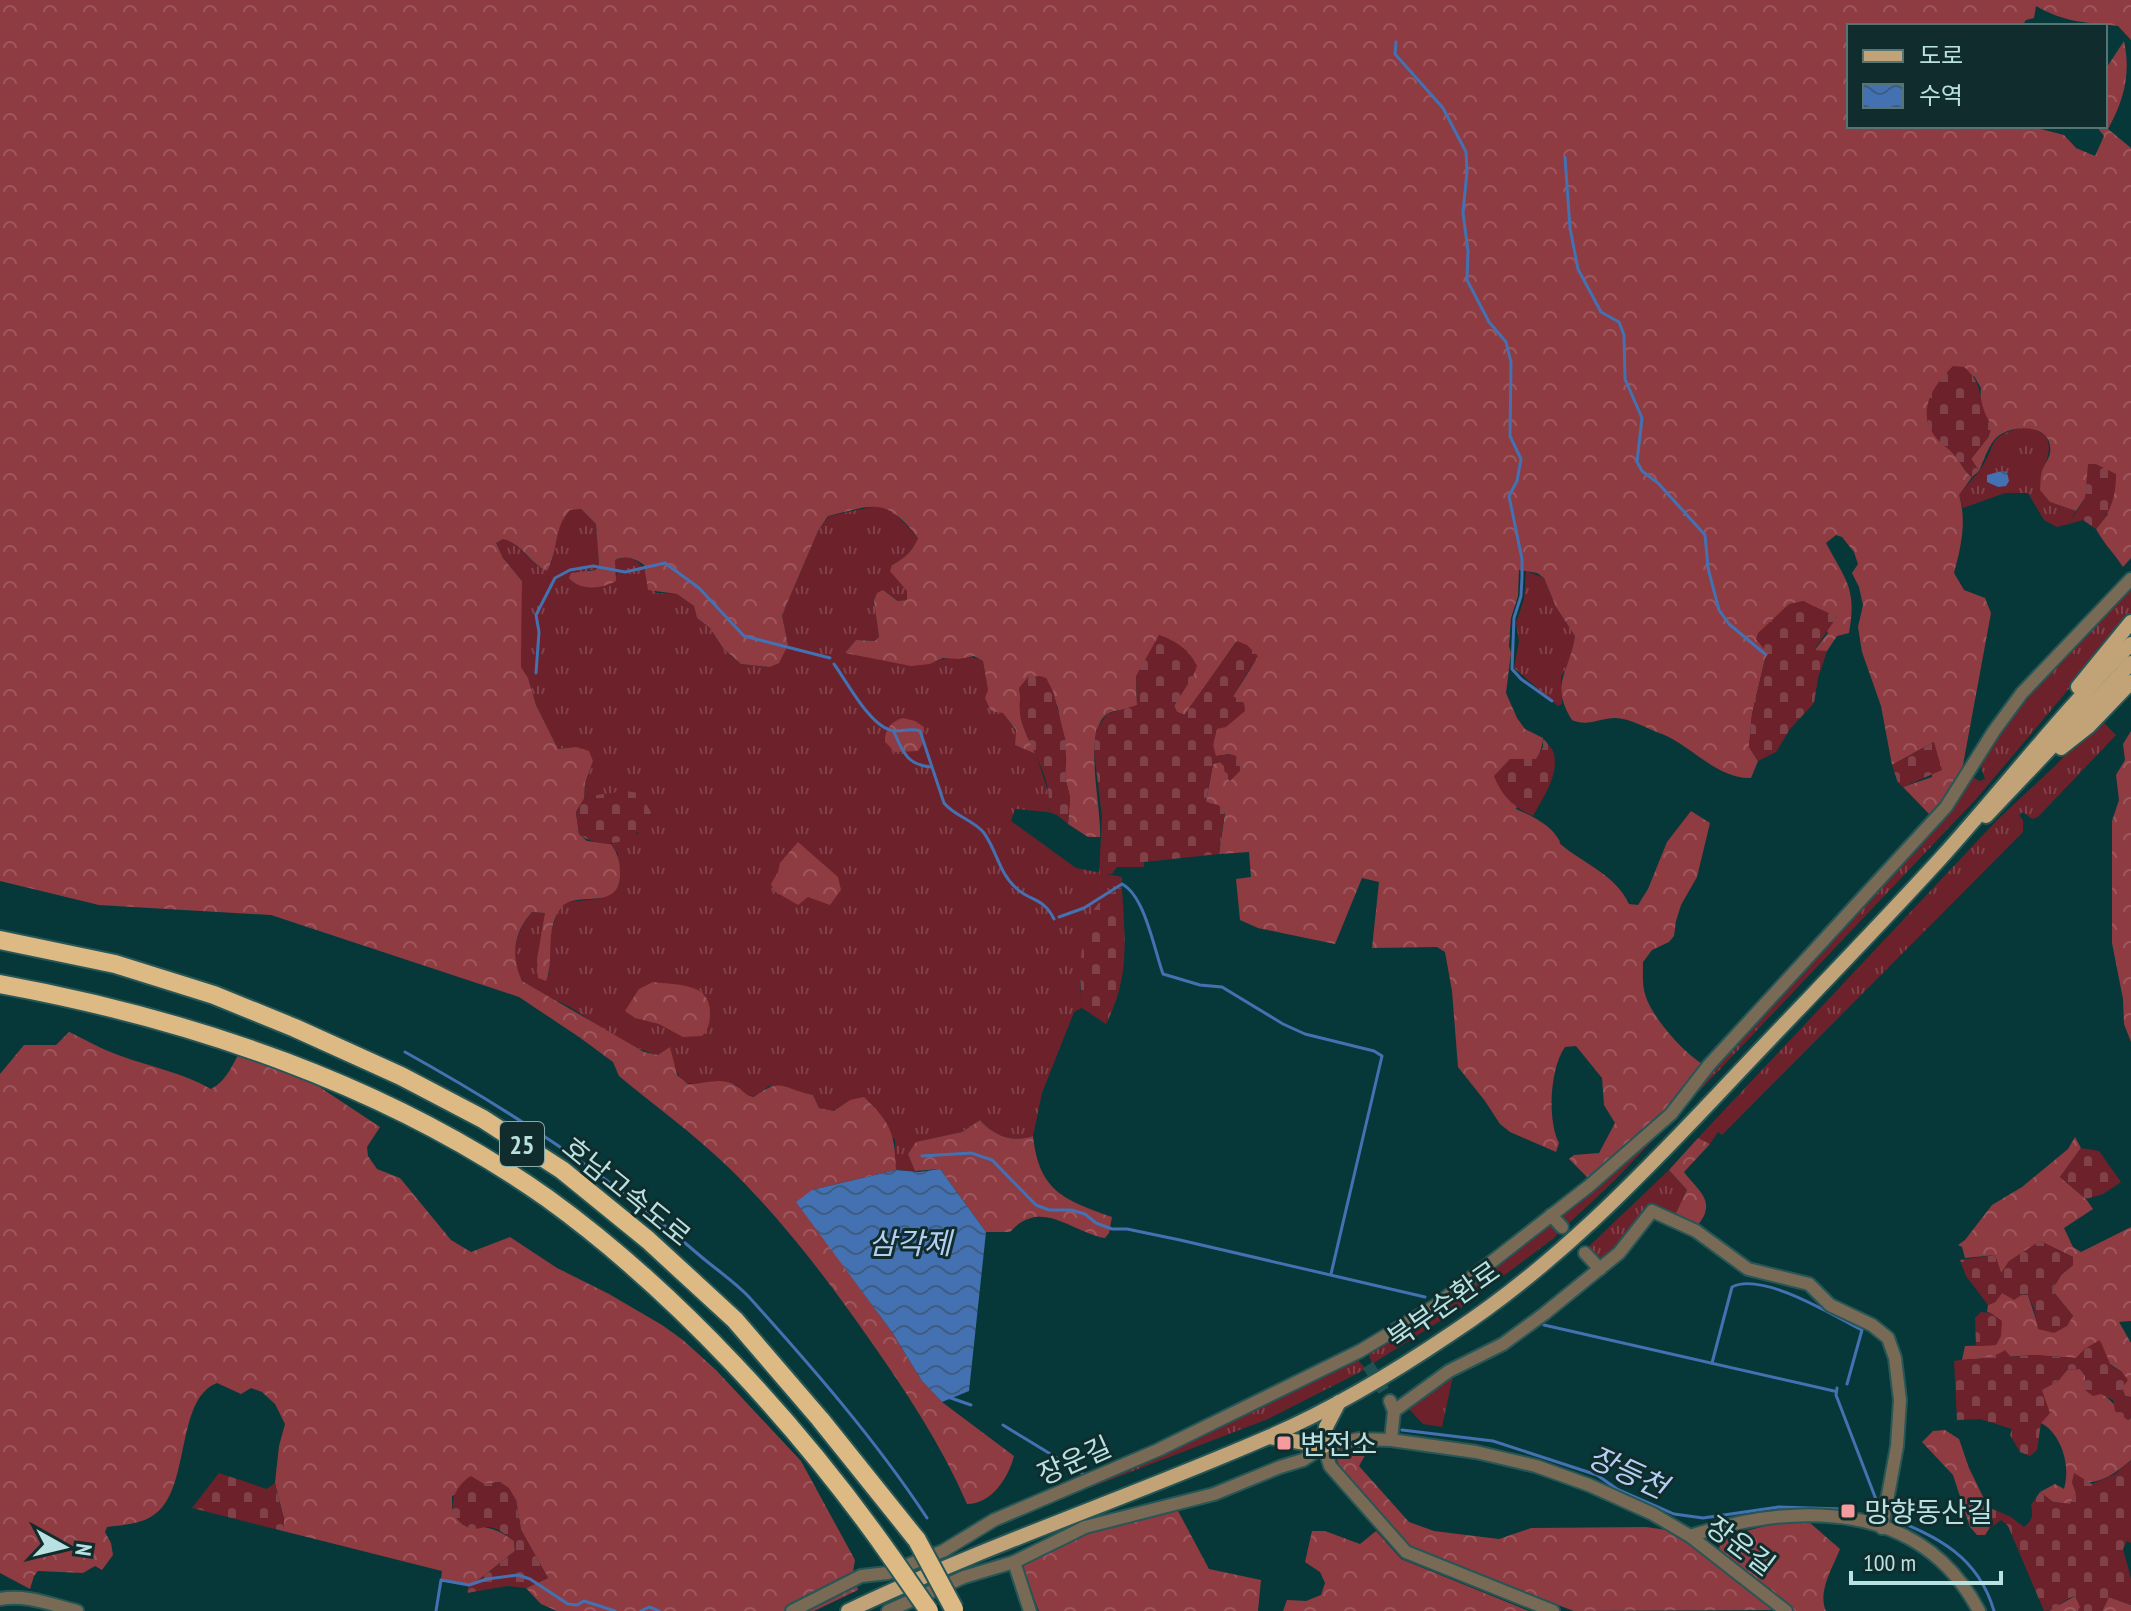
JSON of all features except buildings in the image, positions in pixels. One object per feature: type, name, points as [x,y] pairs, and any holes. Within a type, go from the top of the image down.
[{"type":"highway","name":"호남고속도로","points":[[0,940],[115,964],[214,995],[295,1028],[401,1076],[483,1119],[562,1170],[648,1240],[735,1320],[830,1431],[917,1540],[955,1610]]},
{"type":"highway","name":"호남고속도로","points":[[0,984],[132,1014],[291,1064],[391,1107],[535,1191],[628,1263],[717,1347],[854,1504],[929,1611]]},
{"type":"main road","points":[[1942,857],[2131,622]]},
{"type":"main road","points":[[2026,756],[2131,644]]},
{"type":"main road","points":[[1942,857],[2021,781],[2131,663]]},
{"type":"main road","points":[[2021,781],[2089,726],[2131,682]]},
{"type":"main road","name":"북부순환로","points":[[848,1611],[920,1577],[1269,1437],[1339,1402],[1456,1331],[1569,1244],[1650,1166],[1942,857]]},
{"type":"main road","points":[[1269,1437],[1324,1446],[1326,1427],[1339,1402]]},
{"type":"street","name":"장운길","points":[[792,1611],[861,1576],[888,1573],[943,1551],[994,1520],[1158,1450],[1360,1351],[1435,1306],[1644,1140],[1671,1114],[1709,1065],[1946,807],[2022,693],[2131,579]]},
{"type":"street","points":[[1391,1440],[1392,1406],[1449,1371],[1503,1344],[1619,1253],[1652,1211],[1696,1231],[1748,1269],[1809,1284],[1830,1305],[1872,1325],[1888,1338],[1895,1358],[1900,1400],[1897,1446],[1884,1520]]},
{"type":"street","points":[[1551,1215],[1562,1227]]},
{"type":"street","points":[[1585,1253],[1600,1269]]},
{"type":"street","points":[[1360,1351],[1368,1365]]},
{"type":"street","name":"장운길","points":[[888,1611],[964,1577],[1014,1562],[1085,1527],[1214,1494],[1303,1460],[1324,1446],[1359,1439],[1391,1440],[1476,1452],[1536,1466],[1589,1485],[1640,1508],[1690,1536],[1734,1567],[1786,1611]]},
{"type":"street","points":[[1324,1446],[1330,1466],[1406,1552],[1553,1611]]},
{"type":"street","points":[[1690,1536],[1717,1527],[1781,1515],[1884,1520],[1940,1558],[1955,1572],[1979,1611]]},
{"type":"street","points":[[1014,1562],[1030,1611]]},
{"type":"street","points":[[0,1599],[28,1598],[77,1611]]},
{"type":"green space","points":[[0,0],[2131,0],[2131,40],[2118,26],[2066,19],[2036,6],[2034,18],[2023,24],[1847,24],[1847,128],[2037,128],[2064,135],[2076,148],[2095,156],[2104,136],[2098,128],[2107,128],[2107,67],[2124,41],[2127,65],[2125,86],[2108,129],[2131,148],[2131,558],[2123,567],[2096,529],[2108,514],[2085,498],[2076,511],[2050,502],[2040,490],[2042,471],[2050,453],[2046,436],[2022,428],[2004,432],[1989,448],[1979,471],[1971,459],[1989,436],[1980,402],[1981,388],[1974,376],[1927,420],[1972,477],[1959,495],[1963,524],[1954,573],[1964,590],[1985,598],[1991,613],[1963,765],[1949,797],[1931,816],[1903,787],[1932,777],[1934,742],[1892,765],[1881,706],[1862,652],[1858,627],[1863,605],[1852,573],[1858,564],[1854,552],[1842,537],[1836,535],[1826,543],[1851,595],[1849,633],[1837,636],[1827,651],[1814,651],[1828,633],[1817,609],[1803,601],[1765,659],[1752,714],[1749,747],[1758,761],[1751,778],[1716,768],[1673,739],[1621,718],[1588,722],[1572,720],[1565,708],[1562,687],[1575,636],[1556,607],[1544,578],[1537,573],[1519,570],[1518,596],[1511,618],[1506,693],[1525,729],[1543,738],[1516,809],[1544,824],[1554,832],[1561,845],[1609,878],[1629,904],[1638,905],[1667,842],[1691,811],[1710,823],[1697,877],[1681,905],[1674,936],[1652,950],[1643,962],[1643,986],[1648,1003],[1668,1032],[1701,1063],[1687,1090],[1672,1106],[1593,1176],[1587,1177],[1569,1159],[1574,1155],[1599,1153],[1615,1123],[1604,1105],[1602,1078],[1576,1046],[1565,1047],[1553,1081],[1553,1121],[1559,1143],[1556,1152],[1510,1132],[1500,1124],[1458,1067],[1452,991],[1445,952],[1437,947],[1372,948],[1379,882],[1362,878],[1335,944],[1258,928],[1240,920],[1236,879],[1251,877],[1249,852],[1219,854],[1225,813],[1206,802],[1213,764],[1220,762],[1225,766],[1225,777],[1230,754],[1216,756],[1213,752],[1217,726],[1257,657],[1236,642],[1185,715],[1177,712],[1174,706],[1178,699],[1136,676],[1137,705],[1110,712],[1100,723],[1094,753],[1100,837],[1088,837],[1068,824],[1070,797],[1065,777],[1066,759],[1058,708],[1046,678],[1021,718],[1036,754],[1015,745],[1016,730],[1003,713],[991,711],[985,698],[988,690],[983,661],[974,656],[943,658],[930,664],[911,666],[845,653],[856,640],[875,641],[879,637],[874,601],[877,593],[883,590],[898,601],[907,600],[907,591],[890,571],[892,565],[911,551],[918,538],[897,515],[888,510],[868,507],[828,516],[818,531],[782,615],[788,645],[779,663],[770,667],[741,664],[723,648],[710,628],[697,618],[694,606],[677,594],[648,590],[644,565],[633,559],[615,560],[616,581],[610,584],[591,587],[579,585],[569,578],[571,573],[596,570],[599,565],[596,524],[581,509],[570,510],[565,517],[547,571],[509,541],[503,539],[496,543],[503,558],[522,581],[521,667],[528,678],[536,705],[558,749],[576,747],[589,751],[593,761],[585,783],[584,799],[576,812],[579,834],[587,841],[611,844],[620,869],[618,886],[613,893],[605,897],[576,900],[561,908],[553,925],[546,981],[538,978],[537,959],[545,913],[532,912],[521,928],[516,945],[516,962],[522,981],[644,1052],[658,1055],[670,1047],[677,1075],[688,1084],[728,1082],[754,1097],[771,1087],[782,1086],[813,1095],[819,1108],[834,1111],[850,1100],[864,1097],[880,1114],[893,1138],[896,1170],[812,1190],[849,1273],[892,1332],[922,1381],[942,1402],[1014,1456],[1008,1473],[997,1489],[984,1500],[967,1504],[934,1439],[895,1377],[818,1269],[747,1185],[688,1131],[619,1076],[613,1062],[519,997],[271,915],[99,905],[0,881]]},
{"type":"green space","points":[[1953,366],[1964,367],[1976,381],[1983,408],[1992,425],[1989,436],[1971,459],[1979,471],[1972,477],[1937,439],[1927,419],[1933,391]]},
{"type":"green space","points":[[2023,427],[2041,432],[2046,437],[2049,449],[2042,473],[2050,502],[2076,511],[2069,524],[2057,527],[2044,520],[2028,493],[2005,493],[1963,508],[1959,495],[1986,461],[1994,442],[2002,435]]},
{"type":"green space","points":[[2088,464],[2096,464],[2116,474],[2112,504],[2096,529],[2083,520],[2069,524],[2085,498]]},
{"type":"green space","points":[[881,505],[892,510],[918,538],[908,554],[892,565],[907,591],[907,600],[899,601],[883,590],[874,601],[879,637],[876,641],[856,640],[845,653],[930,664],[956,657],[983,661],[988,690],[1016,731],[1015,745],[1036,754],[1050,798],[1048,812],[1015,809],[1011,821],[1076,868],[1122,877],[1122,889],[1113,891],[1080,984],[1082,1008],[1074,1012],[1042,1093],[1033,1136],[1018,1139],[1004,1137],[980,1120],[962,1132],[917,1142],[908,1154],[915,1171],[896,1170],[895,1140],[850,1100],[834,1111],[819,1108],[813,1095],[769,1086],[755,1097],[742,1093],[737,1085],[724,1082],[688,1083],[680,1077],[671,1059],[623,1042],[572,1008],[532,989],[518,973],[514,955],[518,936],[532,912],[546,913],[537,959],[549,975],[549,937],[559,909],[567,902],[598,899],[619,885],[618,854],[611,844],[639,833],[597,795],[584,799],[585,783],[593,761],[576,747],[558,749],[536,705],[528,678],[521,667],[522,581],[503,558],[496,543],[503,539],[510,540],[539,567],[551,564],[560,521],[570,510],[581,509],[596,524],[599,565],[596,570],[588,570],[573,583],[594,587],[617,575],[613,564],[615,560],[631,558],[642,566],[656,593],[677,594],[694,606],[697,618],[710,628],[723,648],[741,664],[770,667],[788,645],[782,615],[818,531],[829,516]]},
{"type":"green space","points":[[1526,571],[1544,578],[1556,607],[1575,636],[1571,661],[1561,677],[1562,704],[1558,706],[1514,668],[1519,641],[1516,623],[1524,599]]},
{"type":"green space","points":[[2131,585],[2131,615],[1977,798],[1615,1180],[1567,1225],[1563,1212],[1712,1067],[1970,775],[1979,781],[1985,779],[1979,761],[2025,695]]},
{"type":"green space","points":[[1803,601],[1837,617],[1814,650],[1827,651],[1814,703],[1790,729],[1776,752],[1758,761],[1749,747],[1752,714],[1768,654],[1756,639],[1758,633],[1789,604]]},
{"type":"green space","points":[[1159,635],[1181,646],[1197,666],[1174,706],[1177,712],[1184,715],[1237,641],[1247,645],[1258,656],[1233,696],[1244,703],[1245,711],[1226,727],[1217,729],[1213,745],[1216,756],[1237,757],[1240,771],[1230,781],[1225,777],[1224,766],[1220,762],[1213,764],[1206,802],[1225,810],[1219,854],[1144,862],[1144,867],[1117,867],[1112,874],[1099,874],[1102,817],[1094,751],[1096,730],[1107,714],[1137,705],[1136,676]]},
{"type":"green space","points":[[1028,677],[1046,678],[1053,691],[1066,742],[1065,777],[1070,797],[1068,824],[1048,812],[1048,788],[1021,720],[1019,688]]},
{"type":"green space","points":[[903,718],[924,727],[922,745],[918,751],[895,752],[885,742],[890,726]]},
{"type":"green space","points":[[2100,719],[2116,735],[2038,817],[2032,819],[2023,812],[2019,815],[2023,820],[2023,832],[1722,1135],[1718,1132],[1710,1144],[1698,1138],[1998,819]]},
{"type":"green space","points":[[2131,731],[2131,1042],[2124,1024],[2123,999],[2112,943],[2112,821],[2119,800],[2116,775],[2125,760],[2123,744]]},
{"type":"green space","points":[[1543,738],[1553,752],[1554,771],[1533,816],[1509,800],[1494,776],[1510,759],[1536,759],[1543,747]]},
{"type":"green space","points":[[1934,742],[1942,770],[1903,787],[1898,783],[1892,765]]},
{"type":"green space","points":[[626,791],[639,793],[651,812],[640,831],[610,843],[588,840],[579,834],[576,812],[584,799]]},
{"type":"green space","points":[[798,842],[838,877],[841,890],[830,905],[808,897],[798,905],[774,891],[771,884],[780,863]]},
{"type":"green space","points":[[1122,889],[1124,958],[1119,990],[1106,1024],[1082,1008],[1081,957],[1088,922],[1096,907],[1107,896]]},
{"type":"green space","points":[[653,982],[689,987],[704,995],[710,1016],[708,1028],[702,1036],[683,1037],[625,1011],[639,989]]},
{"type":"green space","points":[[69,1032],[114,1054],[179,1074],[211,1089],[224,1079],[238,1055],[315,1084],[380,1127],[367,1147],[368,1156],[377,1169],[400,1178],[451,1240],[471,1252],[510,1237],[557,1268],[662,1325],[716,1370],[801,1461],[855,1560],[852,1577],[787,1611],[557,1611],[541,1604],[526,1588],[548,1578],[521,1530],[516,1500],[500,1482],[484,1484],[452,1496],[452,1508],[463,1525],[490,1528],[514,1541],[515,1551],[476,1582],[469,1584],[441,1579],[442,1571],[283,1531],[284,1519],[275,1483],[285,1424],[275,1404],[262,1392],[251,1388],[241,1394],[217,1383],[204,1392],[195,1407],[174,1485],[166,1502],[145,1520],[107,1527],[105,1532],[113,1555],[102,1570],[95,1566],[83,1573],[38,1571],[30,1589],[0,1573],[0,1074],[24,1045],[56,1045]]},
{"type":"green space","points":[[980,1120],[1004,1137],[1018,1139],[1033,1136],[1036,1155],[1048,1182],[1068,1199],[1112,1217],[1105,1238],[1045,1217],[1033,1217],[1010,1232],[986,1232],[940,1169],[915,1171],[908,1154],[916,1142],[962,1132]]},
{"type":"green space","points":[[2075,1137],[2081,1148],[2060,1177],[2093,1209],[2064,1228],[2073,1247],[2081,1252],[2131,1227],[2131,1321],[2119,1322],[2131,1343],[2131,1397],[2125,1396],[2122,1388],[2122,1372],[2086,1348],[2076,1358],[2034,1355],[1962,1360],[1965,1346],[1996,1345],[1991,1313],[1987,1312],[1988,1305],[2002,1293],[2028,1295],[2039,1329],[2073,1316],[2052,1290],[2061,1275],[2073,1265],[2073,1257],[2040,1241],[2001,1273],[1995,1255],[1965,1258],[1962,1247],[1958,1245],[1992,1205],[2022,1187],[2068,1149]]},
{"type":"green space","points":[[1698,1138],[1710,1144],[1684,1172],[1706,1203],[1698,1225],[1675,1215],[1687,1190],[1669,1170]]},
{"type":"green space","points":[[2081,1148],[2099,1151],[2121,1182],[2103,1194],[2086,1199],[2060,1177]]},
{"type":"green space","points":[[1669,1170],[1687,1190],[1675,1215],[1651,1205],[1608,1258],[1601,1258],[1586,1249]]},
{"type":"green space","points":[[1550,1222],[1562,1229],[1554,1238],[1459,1309],[1372,1364],[1369,1355],[1372,1347]]},
{"type":"green space","points":[[2040,1241],[2073,1257],[2073,1265],[2061,1275],[2052,1290],[2073,1316],[2067,1326],[2054,1333],[2038,1329],[2028,1295],[2023,1294],[2014,1300],[2002,1293],[1988,1305],[1966,1276],[1960,1260],[1995,1255],[2001,1273],[2009,1261]]},
{"type":"green space","points":[[1981,1312],[1991,1313],[2002,1321],[2001,1336],[1996,1345],[1976,1346],[1975,1318]]},
{"type":"green space","points":[[2100,1340],[2111,1366],[2128,1380],[2122,1388],[2125,1396],[2131,1397],[2131,1418],[2128,1420],[2115,1411],[2113,1400],[2101,1394],[2093,1396],[2085,1390],[2085,1375],[2080,1369],[2067,1370],[2058,1381],[2042,1390],[2050,1413],[2041,1423],[2037,1450],[2030,1456],[2020,1452],[2010,1435],[2012,1429],[1980,1419],[1957,1420],[1954,1361],[1987,1358],[2005,1350],[2011,1357],[2076,1358]]},
{"type":"green space","points":[[1357,1359],[1366,1369],[1268,1419],[979,1534],[982,1530]]},
{"type":"green space","points":[[2080,1369],[2128,1420],[2131,1418],[2131,1460],[2104,1478],[2072,1482],[2076,1493],[2070,1504],[2053,1502],[2040,1492],[2055,1484],[2064,1489],[2065,1461],[2054,1435],[2041,1423],[2041,1390],[2058,1381],[2067,1370]]},
{"type":"green space","points":[[1454,1371],[1442,1427],[1423,1424],[1409,1409],[1409,1404]]},
{"type":"green space","points":[[1945,1430],[1959,1439],[1988,1507],[1989,1529],[1985,1535],[1977,1535],[1970,1527],[1953,1475],[1922,1442],[1933,1431]]},
{"type":"green space","points":[[1372,1443],[1359,1466],[1409,1522],[1434,1531],[1499,1539],[1531,1528],[1646,1527],[1674,1531],[1778,1610],[1574,1611],[1448,1565],[1409,1547],[1361,1496],[1340,1467],[1337,1460],[1341,1449],[1347,1444]]},
{"type":"green space","points":[[2131,1460],[2131,1543],[2127,1541],[2123,1549],[2131,1579],[2131,1605],[2109,1597],[2102,1611],[2078,1611],[2080,1607],[2075,1596],[2044,1611],[2008,1526],[2001,1520],[1989,1529],[1988,1507],[2011,1517],[2024,1527],[2031,1520],[2031,1505],[2040,1492],[2053,1502],[2070,1504],[2076,1493],[2072,1482],[2074,1473],[2092,1484],[2115,1474]]},
{"type":"green space","points":[[219,1473],[267,1489],[275,1483],[284,1520],[283,1531],[192,1508]]},
{"type":"green space","points":[[471,1476],[484,1484],[500,1482],[509,1488],[516,1500],[521,1530],[548,1578],[526,1588],[507,1586],[467,1593],[469,1584],[476,1582],[515,1551],[514,1541],[501,1531],[490,1527],[470,1528],[455,1516],[455,1494]]},
{"type":"green space","points":[[1177,1509],[1209,1569],[1261,1580],[1258,1611],[1039,1611],[1022,1568],[1028,1559],[1088,1532]]},
{"type":"green space","points":[[1781,1522],[1809,1522],[1840,1549],[1823,1596],[1826,1611],[1795,1611],[1719,1549],[1721,1540]]},
{"type":"green space","points":[[1312,1531],[1325,1531],[1360,1544],[1376,1531],[1401,1559],[1529,1611],[1283,1611],[1287,1600],[1306,1601],[1321,1595],[1325,1583],[1320,1572],[1305,1562]]},
{"type":"green space","points":[[856,1584],[858,1590],[814,1611],[802,1611]]},
{"type":"green space","points":[[2075,1596],[2081,1607],[2078,1611],[2049,1611]]},
{"type":"green space","points":[[2109,1597],[2131,1605],[2131,1611],[2102,1611]]},
{"type":"water","points":[[2007,472],[2009,481],[2006,486],[1998,487],[1987,482],[1987,475]]},
{"type":"water","name":"삼각제","points":[[940,1169],[986,1232],[969,1391],[942,1402],[922,1381],[892,1332],[796,1202],[812,1190],[896,1170],[919,1172]]},
{"type":"waterway","points":[[1396,42],[1395,54],[1443,108],[1466,152],[1463,213],[1468,251],[1467,280],[1489,322],[1506,342],[1511,362],[1510,436],[1521,459],[1517,481],[1509,496],[1522,559],[1521,596],[1514,618],[1512,669],[1552,701]]},
{"type":"waterway","points":[[1565,157],[1570,228],[1578,269],[1601,312],[1619,322],[1624,335],[1625,379],[1642,418],[1637,462],[1642,471],[1658,483],[1705,535],[1708,568],[1719,610],[1729,624],[1765,654]]},
{"type":"waterway","points":[[536,673],[539,632],[536,615],[555,578],[570,570],[593,566],[625,572],[665,563],[699,588],[744,636],[830,658]]},
{"type":"waterway","points":[[834,664],[874,720],[894,731],[920,731],[944,803],[984,833],[1010,882],[1046,907],[1054,919]]},
{"type":"waterway","points":[[894,732],[911,760],[931,767]]},
{"type":"waterway","points":[[1059,917],[1084,908],[1122,884],[1130,890],[1143,911],[1163,974],[1200,985],[1222,987],[1305,1034],[1374,1051],[1382,1056],[1331,1274]]},
{"type":"waterway","points":[[405,1052],[520,1120],[593,1170],[737,1286],[842,1404],[927,1518]]},
{"type":"waterway","points":[[922,1156],[971,1153],[992,1160],[1036,1205],[1049,1210],[1071,1210],[1085,1214],[1096,1223],[1112,1229],[1180,1240],[1425,1297]]},
{"type":"waterway","points":[[1712,1363],[1732,1287],[1761,1285],[1798,1297],[1862,1330],[1847,1384]]},
{"type":"waterway","points":[[1544,1325],[1834,1391]]},
{"type":"waterway","points":[[1837,1388],[1836,1395],[1877,1502]]},
{"type":"waterway","name":"장등천","points":[[948,1397],[971,1405]]},
{"type":"waterway","name":"장등천","points":[[1003,1425],[1085,1475]]},
{"type":"waterway","name":"장등천","points":[[1402,1430],[1493,1441],[1597,1475],[1617,1489],[1674,1514],[1703,1518],[1779,1507],[1841,1509]]},
{"type":"waterway","points":[[1878,1513],[1879,1508]]},
{"type":"waterway","name":"장등천","points":[[1888,1517],[1939,1541],[1967,1562],[1987,1592],[1994,1611]]},
{"type":"waterway","points":[[436,1611],[441,1580],[469,1585],[518,1575],[530,1579],[568,1604],[577,1605],[584,1601],[615,1611]]},
{"type":"waterway","points":[[641,1611],[649,1607],[659,1611]]},
{"type":"tunnel","points":[[1368,1365],[1390,1401]]},
{"type":"place","name":"변전소","points":[[1284,1443]]},
{"type":"place","name":"망향동산길","points":[[1848,1511]]}]
